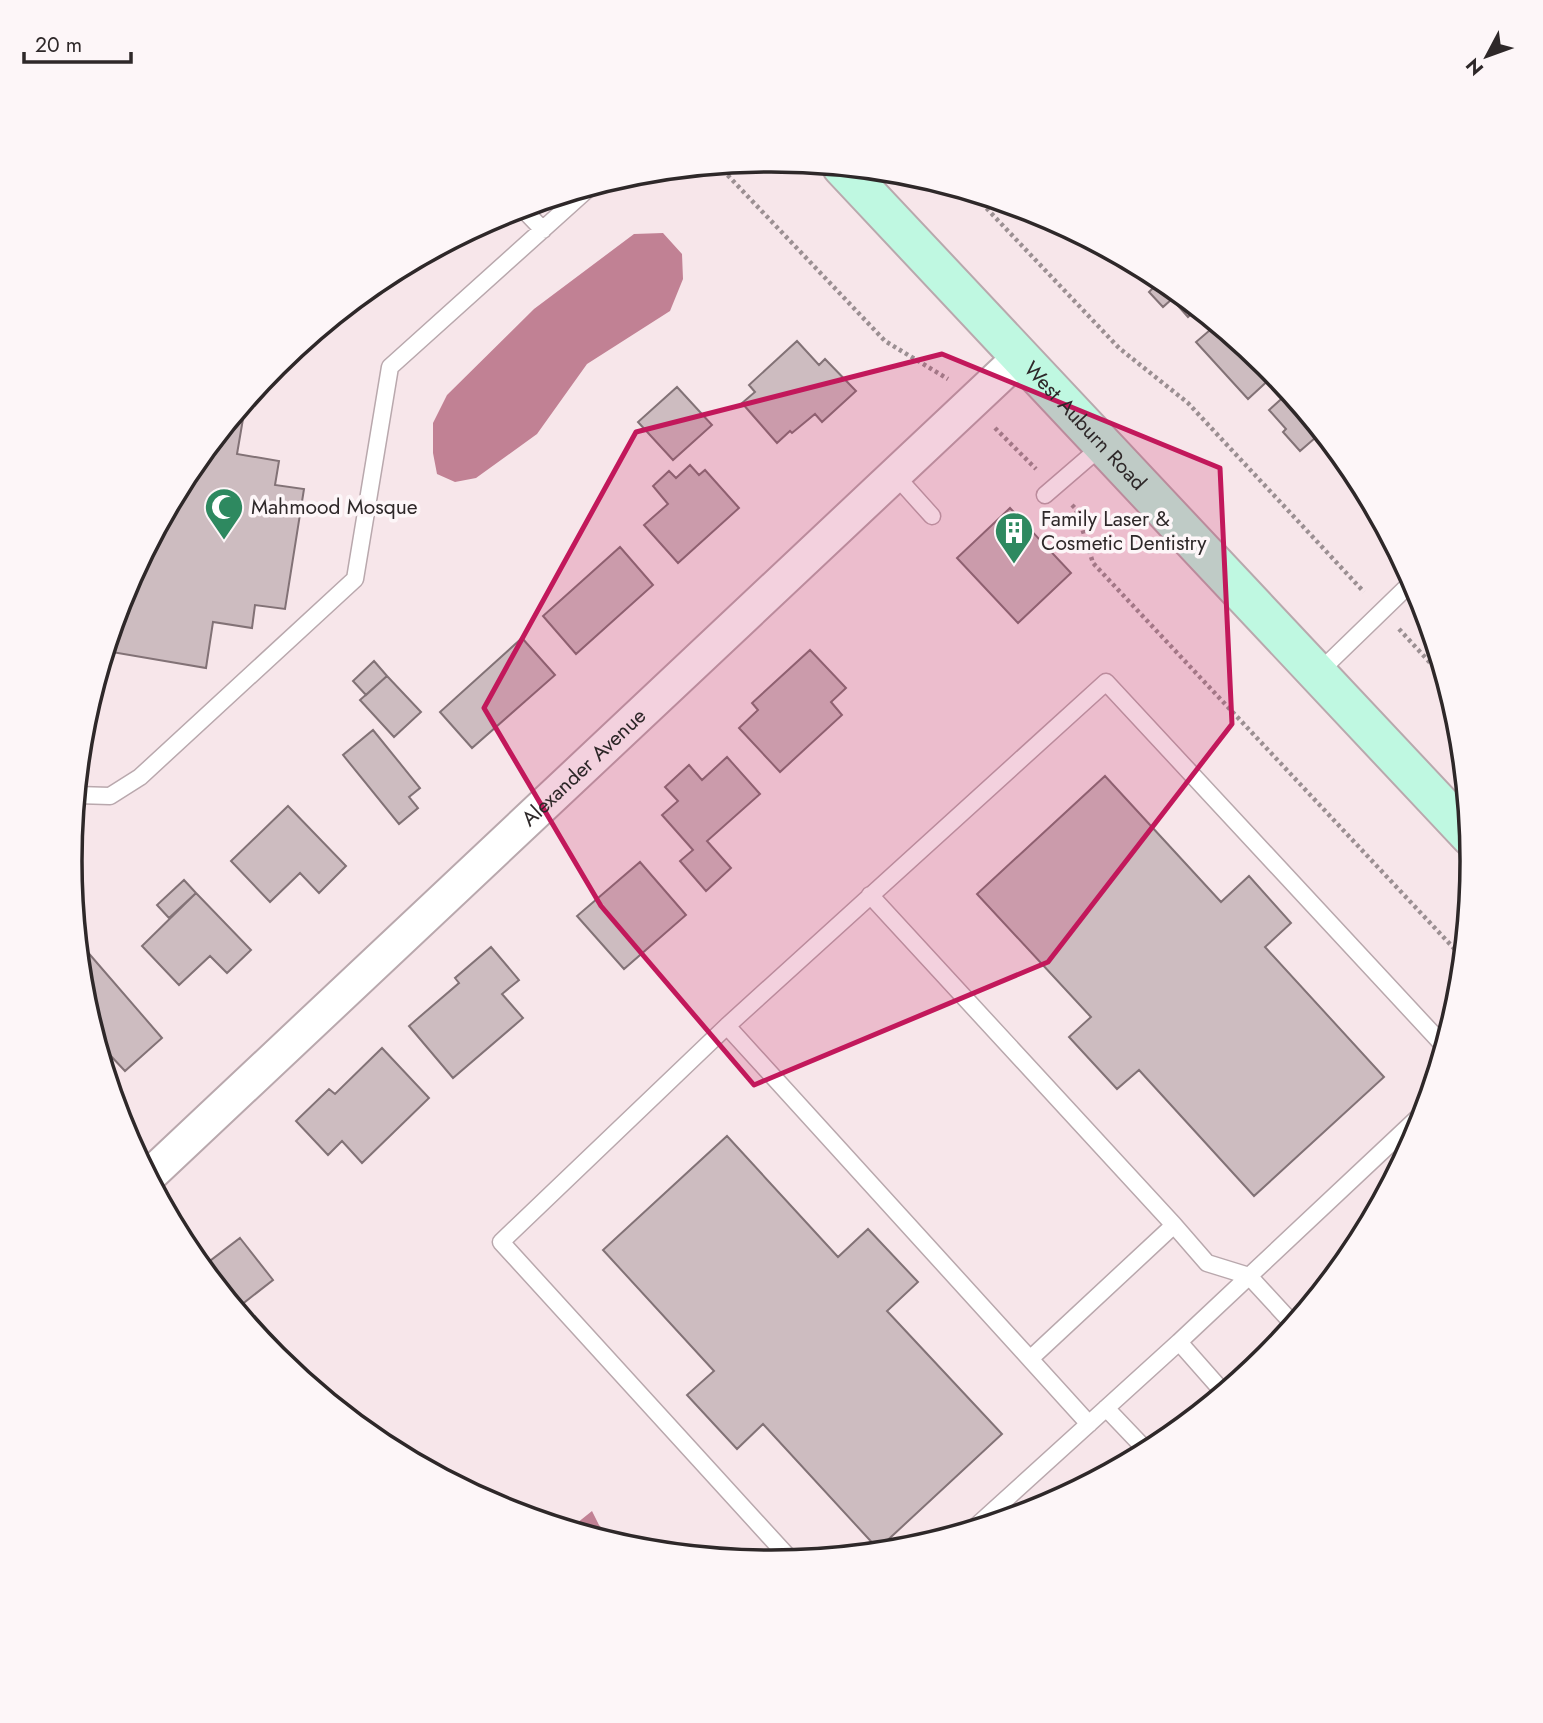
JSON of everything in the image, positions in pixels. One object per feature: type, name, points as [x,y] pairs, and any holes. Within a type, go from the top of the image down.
[{"type":"main road","name":"West Auburn Road","points":[[851,177],[1459,825]]},
{"type":"street","name":"Alexander Avenue","points":[[155,1170],[1020,357]]},
{"type":"lane","points":[[86,796],[110,796],[140,777],[355,579],[390,367],[574,202]]},
{"type":"lane","points":[[530,217],[543,230]]},
{"type":"lane","points":[[1050,491],[1103,445]]},
{"type":"lane","points":[[896,476],[932,516]]},
{"type":"lane","points":[[1317,674],[1404,589]]},
{"type":"lane","points":[[782,1551],[501,1241],[727,1027],[1106,682],[1438,1038]]},
{"type":"lane","points":[[870,895],[1207,1263],[1249,1276],[1288,1318]]},
{"type":"lane","points":[[727,1027],[1089,1424]]},
{"type":"lane","points":[[988,1516],[1179,1342],[1407,1128]]},
{"type":"lane","points":[[1030,1359],[1174,1225]]},
{"type":"lane","points":[[1179,1342],[1218,1386]]},
{"type":"lane","points":[[1106,1408],[1140,1444]]},
{"type":"path","points":[[727,174],[885,341],[951,382]]},
{"type":"path","points":[[985,207],[1119,348],[1188,403],[1431,664]]},
{"type":"path","points":[[989,421],[1050,491],[1076,509],[1093,564],[1455,949]]},
{"type":"highlighted area","points":[[942,354],[1220,468],[1232,724],[1048,962],[754,1085],[601,906],[484,708],[636,432]]},
{"type":"shaded area","points":[[663,233],[682,254],[683,279],[670,311],[587,364],[537,434],[476,478],[455,482],[437,474],[433,453],[433,423],[447,395],[534,309],[634,234]]},
{"type":"shaded area","points":[[592,1511],[603,1530],[593,1527],[578,1522]]},
{"type":"building","points":[[1153,288],[1171,300],[1163,307],[1149,292]]},
{"type":"building","points":[[1210,330],[1266,382],[1248,399],[1196,342]]},
{"type":"building","points":[[797,341],[819,365],[825,359],[856,391],[822,422],[815,414],[777,443],[742,403],[755,392],[749,385]]},
{"type":"building","points":[[677,387],[712,425],[673,460],[638,422]]},
{"type":"building","points":[[1282,398],[1315,438],[1300,451],[1283,432],[1286,429],[1269,410]]},
{"type":"building","name":"Mahmood Mosque","points":[[243,420],[237,454],[279,461],[275,485],[304,489],[285,609],[255,605],[252,628],[213,622],[206,668],[115,653],[153,557],[198,479]]},
{"type":"building","points":[[690,465],[699,475],[705,470],[739,508],[678,563],[644,525],[668,504],[653,486],[669,471],[676,478]]},
{"type":"building","name":"Family Laser & Cosmetic Dentistry","points":[[1010,508],[1071,573],[1018,623],[957,558]]},
{"type":"building","points":[[620,547],[653,585],[576,654],[543,616]]},
{"type":"building","points":[[522,638],[555,675],[472,748],[440,712]]},
{"type":"building","points":[[810,650],[846,688],[831,702],[842,715],[780,772],[739,728],[758,710],[752,703]]},
{"type":"building","points":[[374,661],[387,676],[366,695],[353,681]]},
{"type":"building","points":[[387,676],[421,712],[394,737],[360,700]]},
{"type":"building","points":[[373,730],[420,788],[409,797],[418,808],[399,824],[343,755]]},
{"type":"building","points":[[727,757],[760,794],[707,841],[731,868],[706,891],[680,861],[693,850],[662,815],[678,801],[665,787],[689,765],[702,780]]},
{"type":"building","points":[[1105,776],[1221,902],[1249,876],[1291,923],[1265,947],[1384,1077],[1254,1196],[1139,1070],[1117,1089],[1069,1037],[1091,1017],[977,894]]},
{"type":"building","points":[[288,806],[346,866],[319,893],[300,873],[270,902],[231,861]]},
{"type":"building","points":[[640,862],[686,915],[624,969],[577,916]]},
{"type":"building","points":[[184,880],[196,893],[169,918],[157,905]]},
{"type":"building","points":[[196,893],[251,950],[227,973],[210,956],[179,985],[142,946]]},
{"type":"building","points":[[491,947],[519,980],[502,994],[523,1018],[453,1078],[409,1026],[459,983],[455,978]]},
{"type":"building","points":[[88,953],[162,1038],[125,1071],[111,1056],[95,996]]},
{"type":"building","points":[[382,1048],[429,1098],[362,1163],[342,1141],[328,1155],[296,1121],[329,1089],[335,1094]]},
{"type":"building","points":[[727,1136],[838,1257],[868,1229],[918,1282],[887,1311],[1002,1434],[887,1541],[873,1543],[763,1424],[737,1449],[687,1395],[714,1371],[603,1250]]},
{"type":"building","points":[[240,1238],[273,1280],[243,1304],[210,1261]]},
{"type":"place","name":"Mahmood Mosque","points":[[224,541]]},
{"type":"place","name":"Family Laser & Cosmetic Dentistry","points":[[1014,565]]}]
